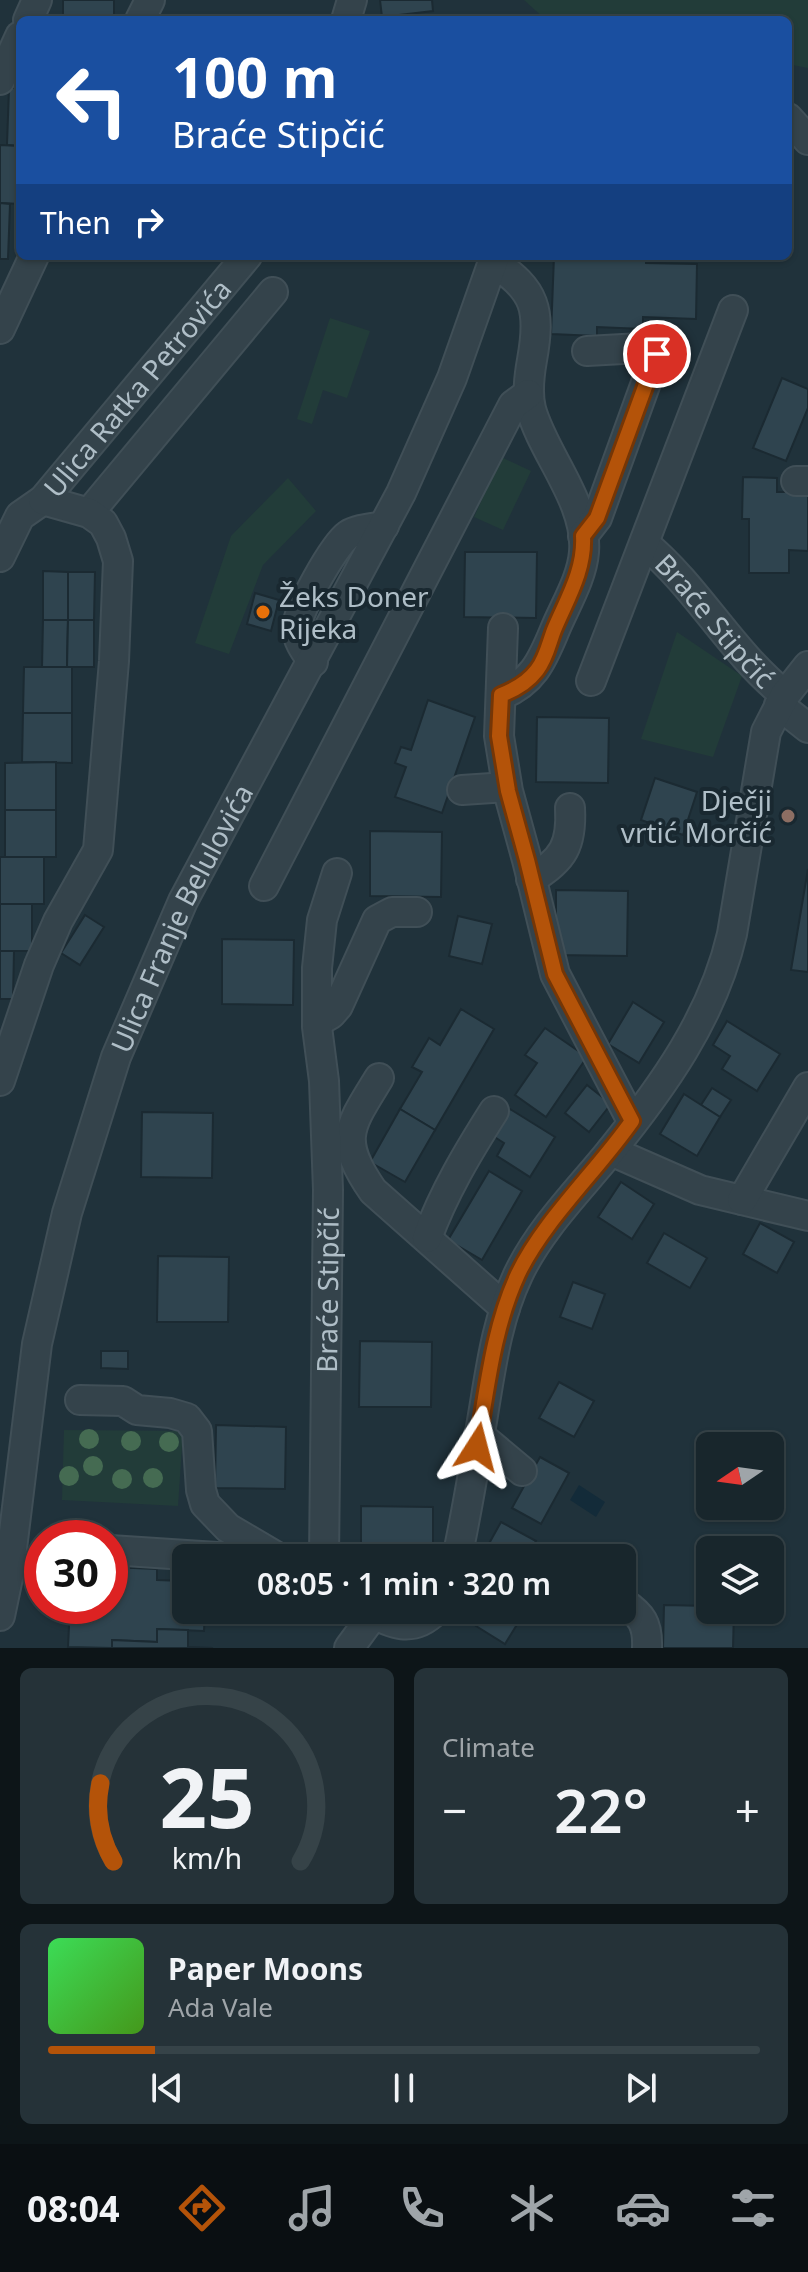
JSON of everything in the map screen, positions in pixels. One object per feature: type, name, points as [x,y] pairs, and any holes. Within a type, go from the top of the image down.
[{"type":"street","points":[[0,80],[16,45]]},
{"type":"street","points":[[792,122],[808,140]]},
{"type":"street","points":[[0,329],[32,260]]},
{"type":"street","name":"Ulica Ratka Petrovića","points":[[0,557],[20,516],[43,500],[244,260]]},
{"type":"street","name":"Ulica Franje Belulovića","points":[[0,1616],[9,1573],[37,1344],[67,1213],[116,1057],[183,901],[384,526],[452,378],[494,260]]},
{"type":"street","name":"Ulica Franje Belulovića","points":[[495,260],[528,291],[535,311],[536,341],[528,394],[531,410],[562,474],[583,536],[584,552],[578,576],[537,671],[501,695]]},
{"type":"street","points":[[89,513],[273,292]]},
{"type":"street","name":"Braće Stipčić","points":[[591,681],[733,310]]},
{"type":"street","name":"Ulica Franje Belulovića","points":[[583,536],[597,518],[659,347],[587,351]]},
{"type":"street","points":[[264,886],[513,405],[528,394]]},
{"type":"street","points":[[0,1081],[45,951],[58,921],[98,850],[114,661],[118,561],[111,538],[103,523],[89,513],[43,500]]},
{"type":"street","name":"Braće Stipčić","points":[[645,544],[670,564],[782,700]]},
{"type":"street","points":[[503,628],[499,736],[507,787],[555,974],[632,1121]]},
{"type":"street","name":"Braće Stipčić","points":[[460,1544],[493,1349],[519,1272],[542,1237],[654,1096],[690,1039],[724,967],[766,732],[782,700],[808,666]]},
{"type":"street","points":[[782,700],[808,728]]},
{"type":"street","points":[[462,790],[507,787]]},
{"type":"street","points":[[531,879],[551,865],[570,840],[570,808]]},
{"type":"street","name":"Braće Stipčić","points":[[324,1544],[328,1190],[324,1081],[317,1022],[317,968],[322,920],[337,873]]},
{"type":"street","points":[[317,1022],[338,1006],[377,920],[392,912],[417,912]]},
{"type":"street","name":"Braće Stipčić","points":[[379,1078],[353,1121],[349,1136],[360,1172],[373,1191],[505,1308]]},
{"type":"street","points":[[742,1200],[808,1087]]},
{"type":"street","points":[[427,1238],[462,1161],[494,1111]]},
{"type":"street","points":[[611,1151],[700,1190],[808,1216]]},
{"type":"street","points":[[80,1400],[123,1401],[137,1410],[187,1418],[197,1431],[201,1490],[205,1504],[228,1528],[255,1544]]},
{"type":"street","points":[[479,1435],[522,1471]]},
{"type":"street","points":[[128,1551],[172,1554]]},
{"type":"street","points":[[636,1611],[645,1622],[647,1648]]},
{"type":"street","points":[[349,1648],[363,1624]]},
{"type":"street","points":[[392,1624],[415,1624]]},
{"type":"green space","points":[[524,0],[808,0],[808,68],[792,65],[792,16],[542,16]]},
{"type":"green space","points":[[330,318],[370,331],[347,398],[323,390],[312,424],[297,419]]},
{"type":"green space","points":[[501,457],[531,471],[503,530],[474,517]]},
{"type":"green space","points":[[288,478],[316,511],[263,565],[229,654],[195,643],[231,536]]},
{"type":"green space","points":[[677,632],[742,676],[713,757],[641,739]]},
{"type":"green space","points":[[64,1430],[183,1431],[178,1506],[62,1500]]},
{"type":"water","points":[[579,1485],[605,1502],[596,1517],[570,1500]]},
{"type":"building","points":[[63,0],[114,0],[114,16],[63,16]]},
{"type":"building","points":[[380,0],[432,0],[433,11],[382,16]]},
{"type":"building","points":[[9,88],[16,88],[16,146],[7,145]]},
{"type":"building","points":[[0,145],[16,146],[16,204],[0,203]]},
{"type":"building","points":[[0,203],[10,204],[8,259],[0,259]]},
{"type":"building","points":[[554,260],[646,260],[646,263],[697,264],[696,319],[643,317],[643,329],[597,327],[597,336],[551,334]]},
{"type":"building","points":[[782,378],[808,389],[808,408],[786,461],[753,448]]},
{"type":"building","points":[[743,477],[777,478],[777,492],[808,492],[808,551],[789,550],[789,573],[749,573],[749,519],[742,519]]},
{"type":"building","points":[[465,552],[537,552],[536,618],[464,617]]},
{"type":"building","points":[[43,571],[68,572],[68,620],[43,620]]},
{"type":"building","points":[[68,572],[95,572],[94,620],[68,620]]},
{"type":"building","name":"Žeks Doner Rijeka","points":[[255,593],[279,600],[271,631],[247,624]]},
{"type":"building","points":[[43,620],[68,620],[67,667],[42,667]]},
{"type":"building","points":[[68,620],[94,620],[94,667],[67,667]]},
{"type":"building","points":[[24,667],[72,667],[72,713],[23,713]]},
{"type":"building","points":[[428,700],[475,717],[442,813],[395,797],[406,767],[395,763],[401,747],[411,750]]},
{"type":"building","points":[[23,713],[72,713],[72,763],[22,762]]},
{"type":"building","points":[[537,717],[609,718],[608,783],[536,782]]},
{"type":"building","points":[[56,762],[56,810],[5,810],[5,763]]},
{"type":"building","points":[[655,778],[697,792],[683,835],[641,820]]},
{"type":"building","points":[[5,810],[56,810],[56,857],[5,857]]},
{"type":"building","points":[[370,831],[442,832],[441,897],[370,896]]},
{"type":"building","points":[[0,857],[44,857],[44,904],[0,904]]},
{"type":"building","points":[[808,869],[808,972],[791,970]]},
{"type":"building","points":[[556,890],[628,891],[627,956],[556,955]]},
{"type":"building","points":[[0,904],[32,904],[32,951],[0,951]]},
{"type":"building","points":[[85,915],[104,927],[80,965],[61,953]]},
{"type":"building","points":[[458,916],[492,924],[482,964],[449,956]]},
{"type":"building","points":[[222,939],[294,940],[293,1005],[222,1004]]},
{"type":"building","points":[[0,951],[14,951],[13,999],[0,999]]},
{"type":"building","points":[[633,1002],[664,1022],[639,1063],[608,1044]]},
{"type":"building","points":[[461,1009],[494,1029],[435,1130],[400,1109],[422,1072],[412,1067],[429,1038],[440,1045]]},
{"type":"building","points":[[727,1021],[780,1054],[757,1091],[722,1069],[730,1056],[713,1045]]},
{"type":"building","points":[[545,1028],[587,1057],[546,1117],[515,1095],[537,1063],[525,1055]]},
{"type":"building","points":[[587,1085],[611,1104],[589,1132],[565,1113]]},
{"type":"building","points":[[712,1088],[731,1100],[720,1117],[701,1105]]},
{"type":"building","points":[[684,1094],[720,1117],[697,1156],[660,1134]]},
{"type":"building","points":[[400,1109],[435,1130],[405,1182],[370,1162]]},
{"type":"building","points":[[510,1109],[555,1137],[530,1177],[497,1156],[504,1143],[493,1136]]},
{"type":"building","points":[[142,1112],[213,1113],[212,1178],[141,1177]]},
{"type":"building","points":[[489,1171],[522,1191],[482,1260],[448,1240]]},
{"type":"building","points":[[621,1182],[654,1204],[632,1239],[598,1217]]},
{"type":"building","points":[[760,1223],[794,1242],[777,1273],[743,1254]]},
{"type":"building","points":[[664,1233],[707,1258],[690,1288],[647,1263]]},
{"type":"building","points":[[158,1256],[229,1257],[228,1322],[157,1322]]},
{"type":"building","points":[[573,1282],[605,1294],[592,1329],[560,1317]]},
{"type":"building","points":[[360,1341],[432,1342],[431,1407],[359,1407]]},
{"type":"building","points":[[101,1351],[128,1351],[128,1369],[101,1368]]},
{"type":"building","points":[[559,1382],[594,1401],[574,1437],[539,1418]]},
{"type":"building","points":[[216,1425],[286,1427],[285,1489],[215,1488]]},
{"type":"building","points":[[540,1457],[569,1473],[541,1524],[512,1508]]},
{"type":"building","points":[[361,1506],[433,1507],[433,1544],[361,1544]]},
{"type":"building","points":[[501,1522],[536,1541],[534,1544],[489,1544]]},
{"type":"building","points":[[128,1568],[157,1569],[157,1580],[172,1581],[172,1624],[204,1624],[204,1631],[157,1629],[157,1642],[112,1640],[112,1648],[68,1647],[69,1624],[128,1624]]},
{"type":"building","points":[[664,1605],[696,1606],[696,1624],[734,1624],[733,1648],[663,1648]]},
{"type":"building","points":[[477,1624],[517,1624],[505,1644]]},
{"type":"building","points":[[157,1629],[188,1630],[188,1647],[213,1648],[112,1648],[112,1640],[157,1642]]},
{"type":"place","name":"Žeks Doner Rijeka","points":[[263,612]]},
{"type":"place","name":"Dječji vrtić Morčić","points":[[788,816]]},
{"type":"route","points":[[477,1447],[493,1349],[502,1314],[519,1272],[542,1237],[632,1121],[555,974],[508,791],[499,736],[501,695],[526,681],[537,671],[545,655],[578,576],[584,552],[583,536],[597,518],[657,354]]}]
